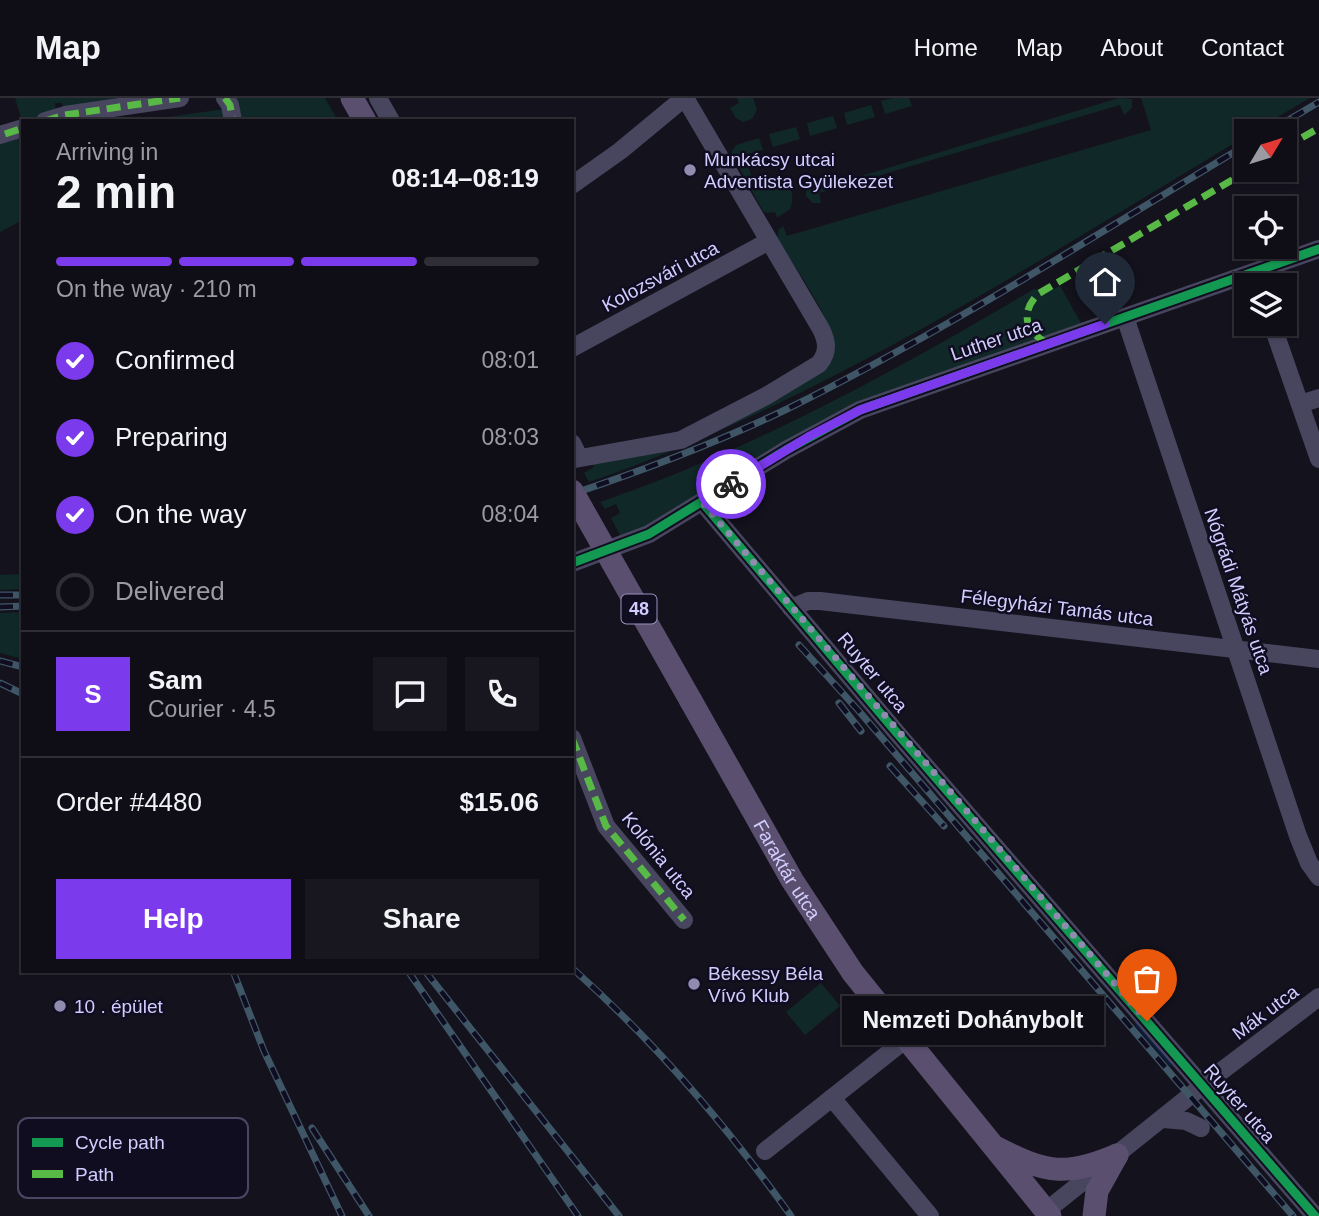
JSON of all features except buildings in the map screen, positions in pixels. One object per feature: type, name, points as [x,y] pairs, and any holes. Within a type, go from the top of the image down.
[{"type":"main road","points":[[352,98],[364,119]]},
{"type":"main road","name":"Faraktár utca","points":[[574,495],[792,880],[832,944],[883,1013],[1048,1214]]},
{"type":"main road","points":[[991,1145],[1026,1162],[1057,1170],[1087,1167],[1117,1155]]},
{"type":"main road","points":[[1094,1216],[1097,1191],[1117,1155]]},
{"type":"street","points":[[52,119],[180,98]]},
{"type":"street","points":[[225,98],[230,105],[233,119]]},
{"type":"street","points":[[378,98],[390,119]]},
{"type":"street","points":[[574,184],[620,151],[684,98],[824,334],[826,350],[819,363],[766,396],[681,440],[574,451]]},
{"type":"street","points":[[0,135],[21,129]]},
{"type":"street","name":"Kolozsvári utca","points":[[574,347],[769,241]]},
{"type":"street","name":"Luther utca","points":[[1269,273],[1319,249]]},
{"type":"street","name":"Luther utca","points":[[574,562],[641,538],[808,437],[860,410],[1125,317],[1234,285]]},
{"type":"street","name":"Nógrádi Mátyás utca","points":[[1125,317],[1301,843],[1319,877]]},
{"type":"street","points":[[1276,336],[1319,459]]},
{"type":"street","points":[[1300,404],[1319,398]]},
{"type":"street","name":"Ruyter utca","points":[[702,502],[1315,1216]]},
{"type":"street","name":"Félegyházi Tamás utca","points":[[791,608],[808,601],[820,601],[1319,659]]},
{"type":"street","name":"Kolónia utca","points":[[574,743],[606,826],[684,920]]},
{"type":"street","name":"Mák utca","points":[[1048,1214],[1202,1086],[1319,997]]},
{"type":"street","points":[[765,1151],[905,1040]]},
{"type":"street","points":[[832,1098],[930,1216]]},
{"type":"street","points":[[1163,1119],[1181,1120],[1201,1128]]},
{"type":"green space","points":[[15,98],[121,98],[63,107],[62,103],[55,103],[56,113],[21,119]]},
{"type":"green space","points":[[232,98],[325,98],[337,119],[238,119]]},
{"type":"green space","points":[[737,98],[753,98],[757,110],[752,119],[743,122],[736,118],[730,108],[739,103]]},
{"type":"green space","points":[[909,98],[912,106],[885,114],[881,101]]},
{"type":"green space","points":[[1119,98],[1132,99],[1132,108],[1124,115],[1120,105],[819,193],[821,203],[813,203],[806,196],[806,187],[815,180],[818,189]]},
{"type":"green space","points":[[1141,98],[1310,98],[1274,119],[1234,119],[1234,143],[1007,280],[844,370],[761,412],[676,449],[589,482],[584,473],[594,467],[591,461],[683,444],[832,360],[834,348],[824,316],[777,239],[779,229],[783,226],[787,236],[1151,130]]},
{"type":"green space","points":[[871,105],[875,117],[847,125],[844,113]]},
{"type":"green space","points":[[225,109],[227,119],[153,119]]},
{"type":"green space","points":[[833,116],[837,128],[810,136],[807,123]]},
{"type":"green space","points":[[796,127],[800,139],[773,147],[769,134]]},
{"type":"green space","points":[[21,138],[21,221],[0,232],[0,139]]},
{"type":"green space","points":[[759,138],[763,150],[745,155],[754,185],[782,178],[792,192],[790,209],[777,218],[775,212],[763,211],[731,153],[736,145]]},
{"type":"green space","points":[[1060,286],[1082,325],[951,371],[622,539],[611,518],[620,513],[616,504],[605,509],[600,502],[713,458],[768,433],[876,378],[1034,289],[1047,292]]},
{"type":"green space","points":[[21,574],[21,589],[0,590],[0,575]]},
{"type":"green space","points":[[21,612],[21,658],[0,653],[0,613]]},
{"type":"green space","points":[[821,983],[840,1006],[805,1035],[786,1012]]},
{"type":"waterway","points":[[1137,1024],[1171,1064]]},
{"type":"railway","points":[[1290,119],[1319,102]]},
{"type":"railway","points":[[574,493],[733,434],[844,380],[1018,282],[1234,152]]},
{"type":"railway","points":[[0,595],[21,595]]},
{"type":"railway","points":[[0,607],[21,606]]},
{"type":"railway","points":[[799,645],[1293,1216]]},
{"type":"railway","points":[[0,661],[21,666]]},
{"type":"railway","points":[[0,683],[21,693]]},
{"type":"railway","points":[[839,703],[861,731]]},
{"type":"railway","points":[[890,766],[944,826]]},
{"type":"railway","points":[[574,970],[632,1025],[689,1086],[791,1216]]},
{"type":"railway","points":[[234,973],[264,1051],[342,1216]]},
{"type":"railway","points":[[409,973],[578,1216]]},
{"type":"railway","points":[[427,973],[619,1216]]},
{"type":"railway","points":[[312,1128],[369,1216]]},
{"type":"marked path","points":[[52,119],[180,98]]},
{"type":"marked path","points":[[225,98],[230,105],[233,119]]},
{"type":"marked path","points":[[1297,141],[1319,128]]},
{"type":"marked path","points":[[5,134],[21,129]]},
{"type":"marked path","points":[[1048,343],[1034,334],[1028,322],[1029,308],[1038,294],[1234,179]]},
{"type":"marked path","points":[[574,743],[606,826],[684,920]]},
{"type":"cycle path","points":[[574,562],[649,534],[786,450],[860,410],[1319,249]]},
{"type":"cycle path","points":[[702,502],[897,733],[1315,1216]]},
{"type":"way so far","points":[[731,484],[702,502],[897,733],[1147,1021]]},
{"type":"place","name":"Munkácsy utcai Adventista Gyülekezet","points":[[690,170]]},
{"type":"place","name":"Békessy Béla Vívó Klub","points":[[694,984]]},
{"type":"place","name":"10 . épület","points":[[60,1006]]},
{"type":"place","name":"Nemzeti Dohánybolt","points":[[1147,1021]]},
{"type":"route","points":[[731,484],[808,437],[860,410],[1105,324]]}]
